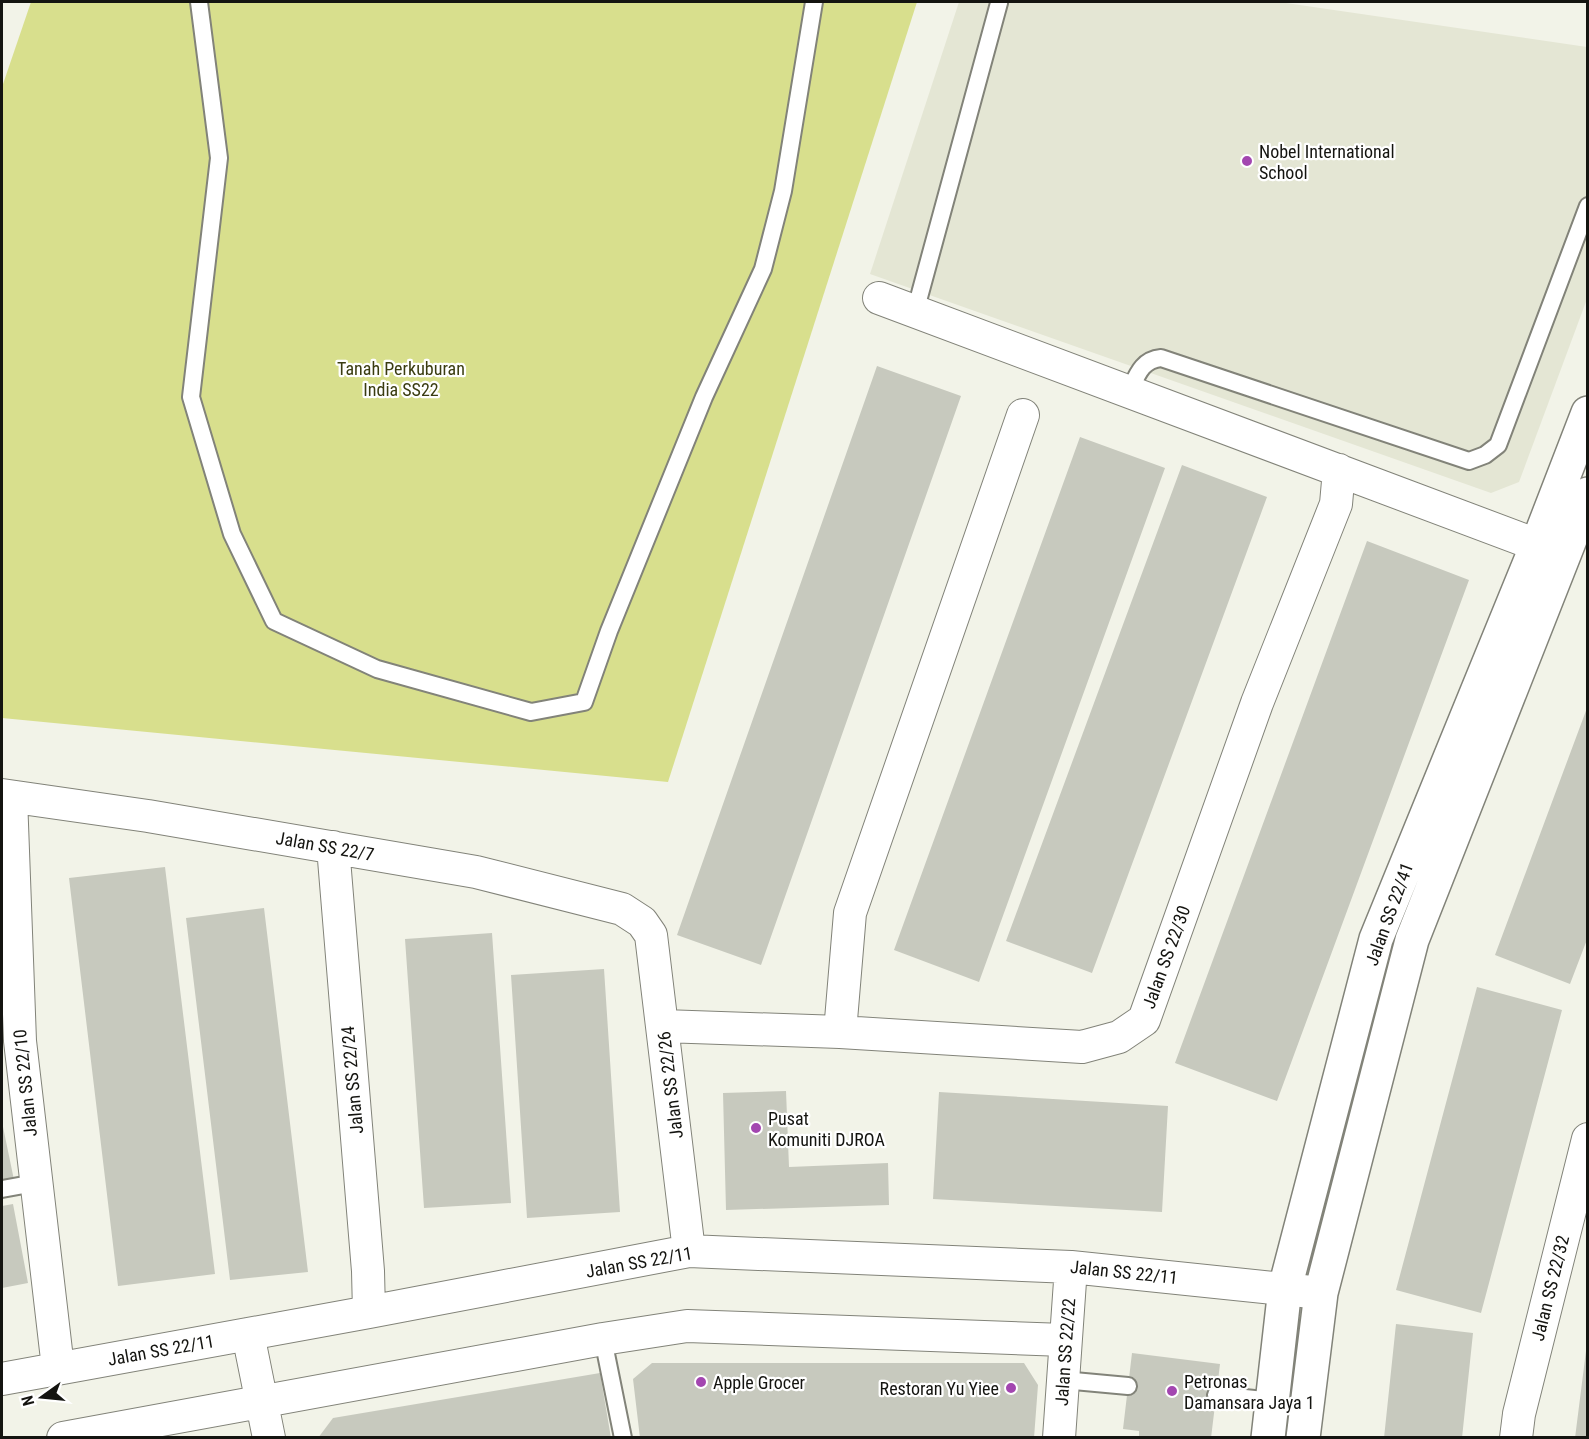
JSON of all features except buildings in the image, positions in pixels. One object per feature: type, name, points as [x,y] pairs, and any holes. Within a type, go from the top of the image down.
[{"type":"street","points":[[879,298],[1537,544]]},
{"type":"street","name":"Jalan SS 22/41","points":[[1268,1437],[1285,1288],[1376,939],[1537,544],[1587,413]]},
{"type":"street","points":[[840,1032],[850,913],[1023,415]]},
{"type":"street","name":"Jalan SS 22/30","points":[[663,1026],[840,1032],[1082,1047],[1119,1037],[1144,1020],[1257,702],[1336,504],[1339,470]]},
{"type":"street","name":"Jalan SS 22/41","points":[[1304,1437],[1321,1293],[1412,940],[1587,494]]},
{"type":"street","name":"Jalan SS 22/7","points":[[6,796],[148,816],[476,872],[622,909],[642,922]]},
{"type":"street","name":"Jalan SS 22/10","points":[[6,796],[11,1043],[35,1183],[58,1368]]},
{"type":"street","name":"Jalan SS 22/24","points":[[333,847],[368,1271],[369,1312]]},
{"type":"street","name":"Jalan SS 22/26","points":[[642,922],[651,935],[689,1251]]},
{"type":"street","name":"Jalan SS 22/32","points":[[1516,1437],[1519,1414],[1587,1139]]},
{"type":"street","name":"Jalan SS 22/11","points":[[2,1379],[689,1251],[1071,1267],[1321,1293]]},
{"type":"street","name":"Jalan SS 22/22","points":[[1059,1437],[1064,1340],[1071,1267]]},
{"type":"street","points":[[63,1437],[603,1339],[687,1326],[1064,1340]]},
{"type":"street","points":[[248,1334],[269,1437]]},
{"type":"lane","points":[[199,2],[219,158],[191,398],[231,534],[274,621],[377,669],[531,712],[584,702],[609,631],[704,397],[763,269],[783,191],[814,2]]},
{"type":"lane","points":[[915,312],[999,3]]},
{"type":"lane","points":[[1129,392],[1142,365],[1152,359],[1161,358],[1469,461],[1485,455],[1498,445],[1587,206]]},
{"type":"lane","points":[[2,1189],[35,1183]]},
{"type":"lane","points":[[603,1339],[623,1437]]},
{"type":"lane","points":[[1063,1380],[1128,1386]]},
{"type":"lane","points":[[1216,1395],[1273,1401]]},
{"type":"shaded area","name":"Nobel International School","points":[[959,2],[1279,2],[1587,47],[1587,299],[1519,482],[1491,493],[870,274]]},
{"type":"green space","name":"Tanah Perkuburan India SS22","points":[[31,2],[917,2],[668,782],[2,718],[2,87]]},
{"type":"place","name":"Nobel International School","points":[[1247,161]]},
{"type":"place","name":"Pusat Komuniti DJROA","points":[[756,1128]]},
{"type":"place","name":"Apple Grocer","points":[[701,1382]]},
{"type":"place","name":"Restoran Yu Yiee","points":[[1011,1388]]},
{"type":"place","name":"Petronas Damansara Jaya 1","points":[[1172,1391]]}]
